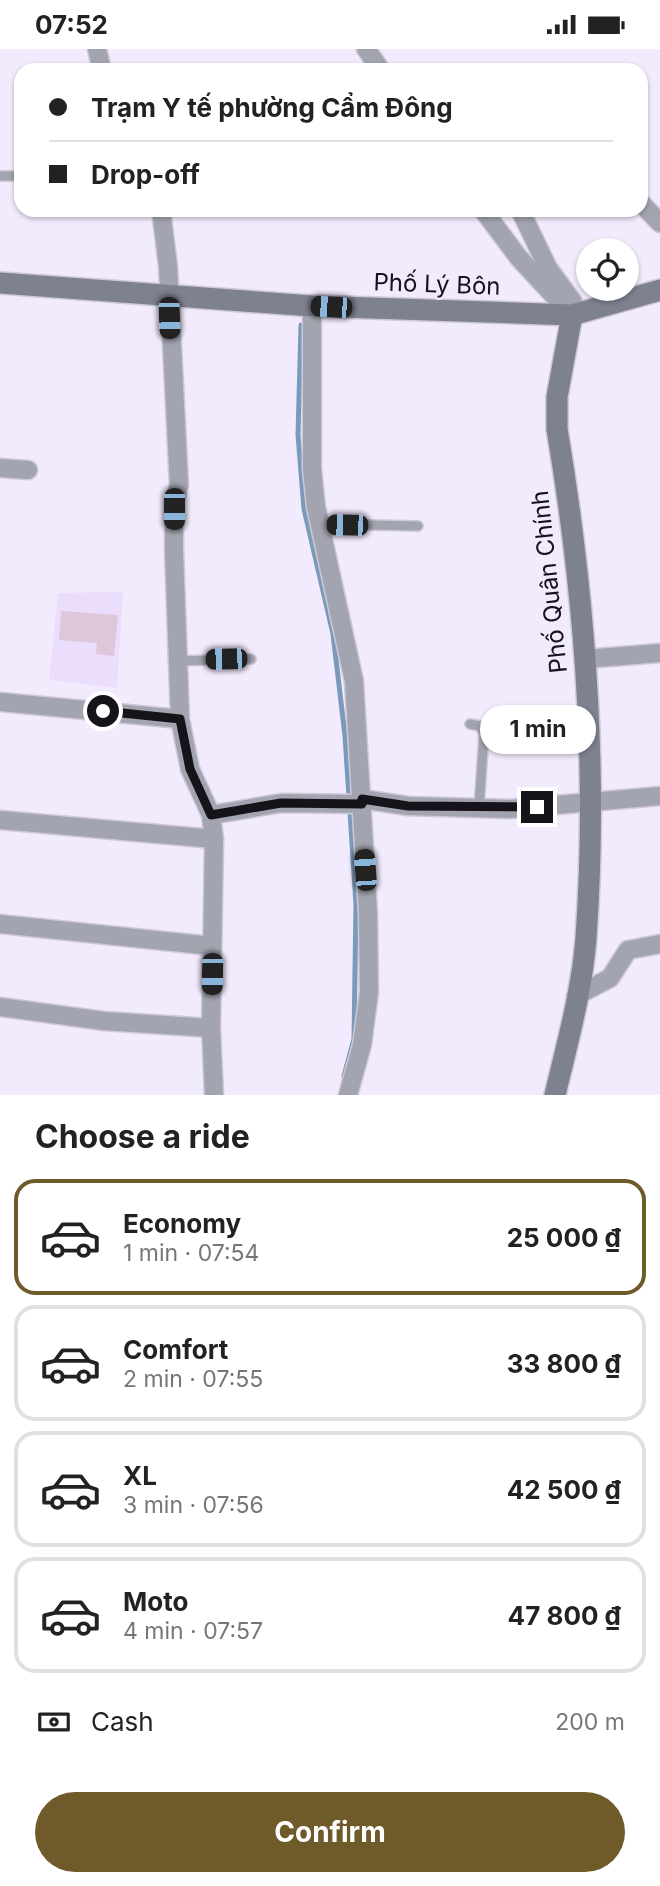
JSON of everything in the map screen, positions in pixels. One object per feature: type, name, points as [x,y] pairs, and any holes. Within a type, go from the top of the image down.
[{"type":"street","points":[[162,217],[169,294],[179,485],[174,503],[180,719],[190,769],[211,815],[214,839],[211,1028],[214,1095]]},
{"type":"street","points":[[488,217],[519,258],[576,314]]},
{"type":"street","points":[[523,217],[548,268],[576,314]]},
{"type":"street","name":"Phố Lý Bôn","points":[[0,283],[312,306],[576,314],[660,290]]},
{"type":"street","points":[[312,306],[312,470],[320,524],[354,681],[355,803],[369,992],[362,1045],[348,1095]]},
{"type":"street","name":"Phố Quân Chính","points":[[555,1095],[586,940],[589,803],[585,659],[556,429],[561,371],[576,314]]},
{"type":"street","points":[[0,468],[28,470]]},
{"type":"street","points":[[585,659],[660,653]]},
{"type":"street","points":[[0,702],[180,719]]},
{"type":"street","points":[[211,815],[281,803],[479,808],[589,803],[660,796]]},
{"type":"street","points":[[0,820],[214,839]]},
{"type":"street","points":[[0,924],[212,946]]},
{"type":"street","points":[[576,996],[610,978],[628,950],[660,944]]},
{"type":"street","points":[[0,1007],[104,1021],[211,1028]]},
{"type":"lane","points":[[320,524],[418,526]]},
{"type":"lane","points":[[177,661],[251,659]]},
{"type":"lane","points":[[470,724],[480,726],[484,734],[479,808]]},
{"type":"shaded area","points":[[123,592],[117,688],[49,680],[58,593]]},
{"type":"building","points":[[61,611],[118,615],[114,656],[96,654],[97,643],[59,640]]},
{"type":"waterway","points":[[301,325],[298,435],[304,509],[333,634],[345,736],[356,904],[354,1039],[344,1076]]},
{"type":"route","points":[[103,711],[180,719],[190,769],[211,815],[281,803],[362,804],[362,799],[408,806],[510,809],[537,807]]}]
